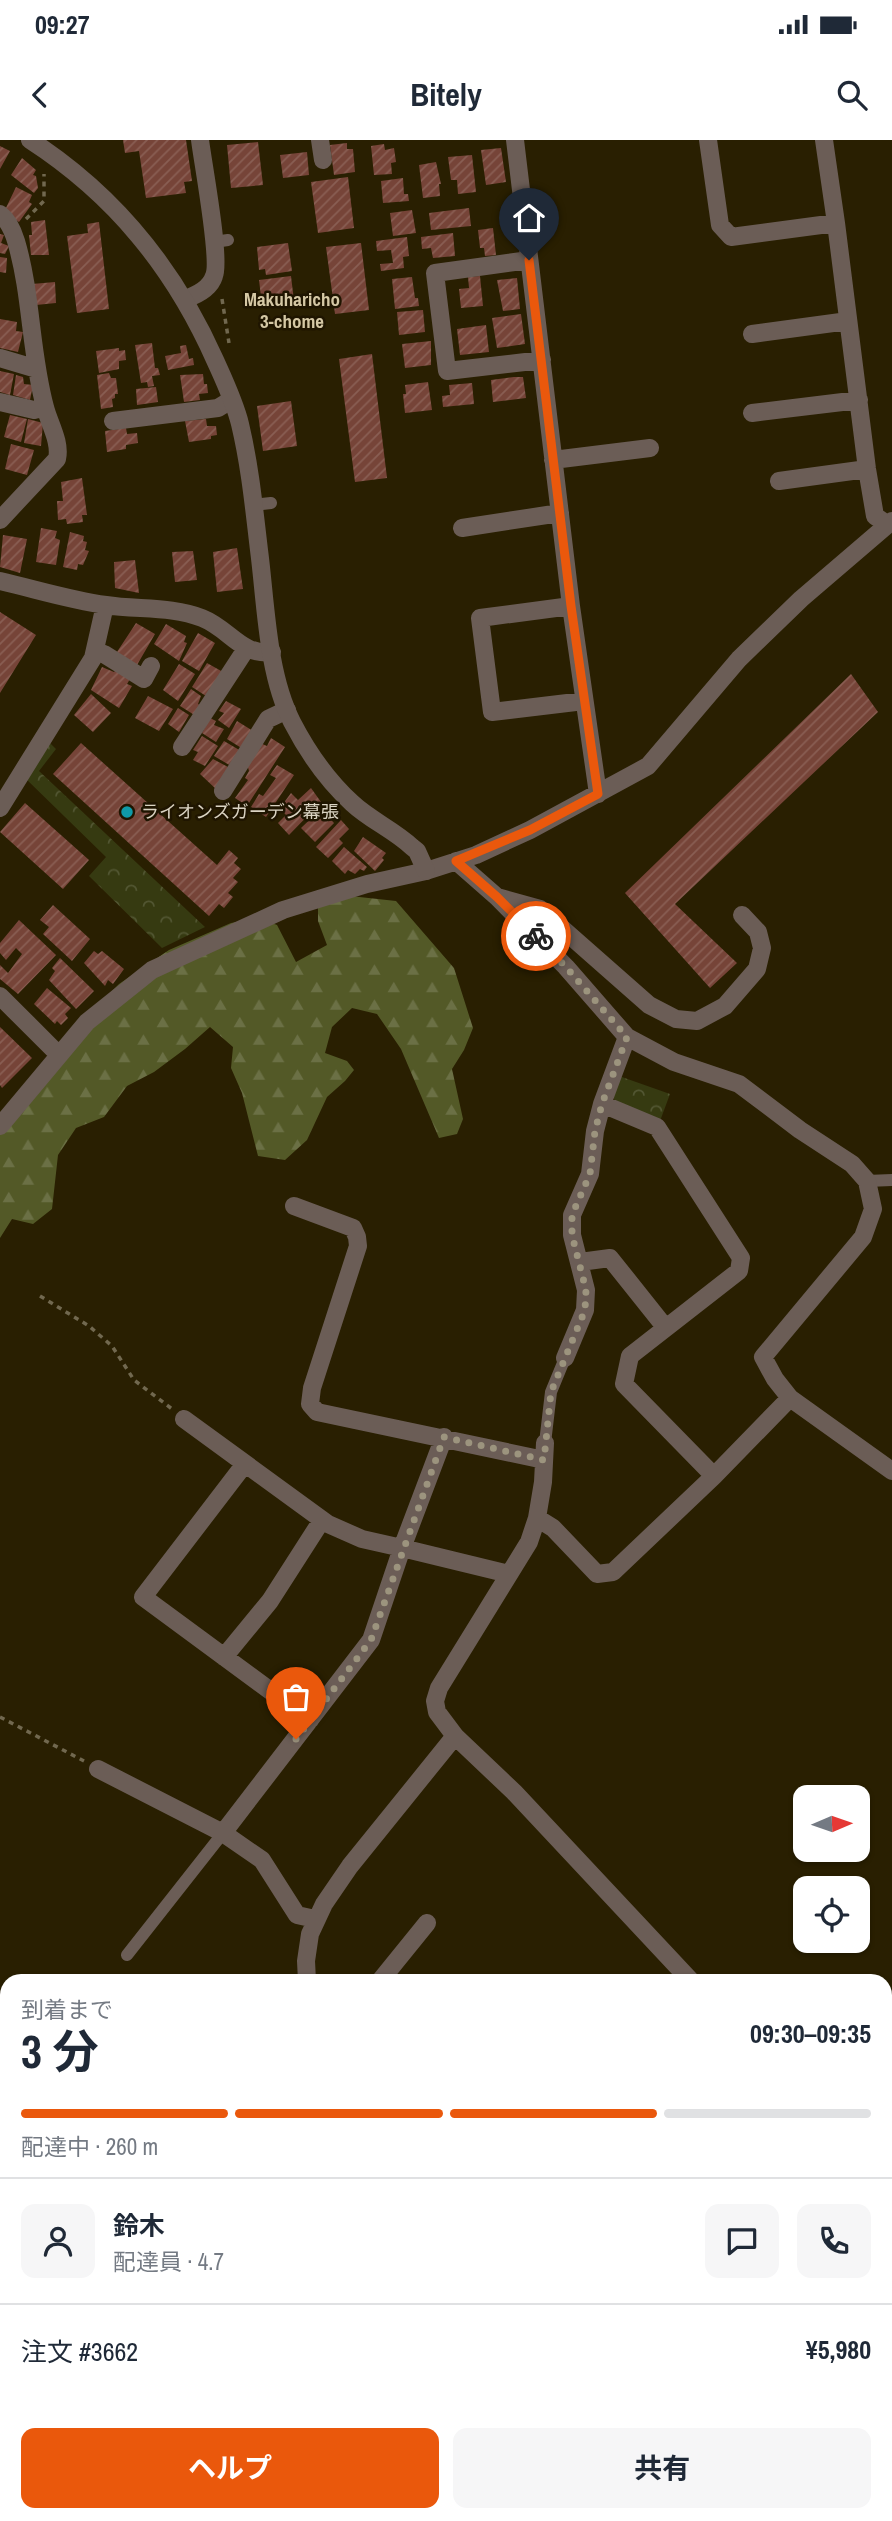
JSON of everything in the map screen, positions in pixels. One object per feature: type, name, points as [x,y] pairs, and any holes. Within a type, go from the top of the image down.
[{"type":"street","points":[[185,299],[198,294],[213,280],[221,241],[200,140]]},
{"type":"street","points":[[320,140],[323,160]]},
{"type":"street","points":[[514,140],[571,606],[598,794]]},
{"type":"street","points":[[708,140],[720,225],[731,237],[836,223]]},
{"type":"street","points":[[0,1126],[6,1103],[59,1055],[87,1022],[152,970],[283,910],[367,884],[426,871],[456,861],[530,830],[648,766],[739,659],[801,599],[890,523],[875,516],[824,140]]},
{"type":"street","points":[[35,142],[98,194],[140,236],[185,299],[210,349],[240,421],[262,504],[272,652],[287,710],[311,753],[345,796],[412,846],[426,871]]},
{"type":"street","points":[[0,214],[13,230],[26,288],[37,369],[45,407],[59,451],[57,458],[16,497],[0,520]]},
{"type":"street","points":[[529,260],[435,273],[445,358],[447,371],[542,360]]},
{"type":"street","points":[[752,334],[848,321]]},
{"type":"street","points":[[0,358],[37,369]]},
{"type":"street","points":[[123,414],[218,408],[231,400]]},
{"type":"street","points":[[751,413],[859,400]]},
{"type":"street","points":[[0,402],[34,410],[45,407]]},
{"type":"street","points":[[553,460],[650,448]]},
{"type":"street","points":[[779,481],[867,469]]},
{"type":"street","points":[[462,528],[560,513]]},
{"type":"street","points":[[0,581],[104,605],[185,613],[202,618],[220,628],[246,649],[259,654],[272,652]]},
{"type":"street","points":[[0,808],[93,658],[89,651],[104,605]]},
{"type":"street","points":[[571,606],[480,618],[492,712],[584,701]]},
{"type":"street","points":[[182,747],[246,649]]},
{"type":"street","points":[[89,651],[104,654],[144,679],[151,666]]},
{"type":"street","points":[[223,790],[268,719],[287,710]]},
{"type":"street","points":[[456,861],[497,897],[566,967],[627,1037],[674,1062],[740,1084],[800,1130],[852,1164],[867,1181],[873,1209],[863,1237],[763,1357],[790,1398],[892,1471]]},
{"type":"street","points":[[497,897],[540,909],[649,1005],[676,1019],[697,1021],[725,1006],[757,969],[762,948],[758,932],[742,915]]},
{"type":"street","points":[[0,996],[59,1055]]},
{"type":"street","points":[[565,1359],[585,1310],[586,1290],[572,1235],[572,1215],[590,1174],[595,1131],[602,1104],[627,1037]]},
{"type":"street","points":[[602,1104],[657,1127],[741,1258],[739,1271],[630,1356],[624,1384],[714,1476]]},
{"type":"street","points":[[294,1206],[353,1228],[358,1237],[358,1246],[312,1388],[310,1404],[317,1412],[444,1437],[545,1451],[537,1518],[529,1542],[439,1688],[435,1700],[437,1712],[455,1736],[514,1792],[684,1974]]},
{"type":"street","points":[[580,1262],[610,1258],[665,1327]]},
{"type":"street","points":[[537,1518],[553,1528],[597,1574],[613,1572],[714,1476],[790,1398]]},
{"type":"street","points":[[184,1419],[322,1520],[362,1539],[509,1574]]},
{"type":"street","points":[[223,1833],[371,1640],[444,1437]]},
{"type":"street","points":[[244,1465],[143,1597],[310,1720]]},
{"type":"street","points":[[224,1657],[270,1601],[322,1520]]},
{"type":"street","points":[[307,1974],[307,1951],[315,1919],[350,1866],[455,1736]]},
{"type":"street","points":[[98,1769],[223,1833],[262,1860],[297,1915],[315,1919]]},
{"type":"street","points":[[386,1974],[427,1923]]},
{"type":"lane","points":[[867,1181],[892,1180]]},
{"type":"lane","points":[[545,1451],[551,1392],[565,1359]]},
{"type":"lane","points":[[127,1955],[223,1833]]},
{"type":"path","points":[[13,230],[44,201],[44,169]]},
{"type":"path","points":[[40,1296],[89,1326],[112,1346],[134,1380],[184,1419]]},
{"type":"path","points":[[0,1717],[98,1769]]},
{"type":"green space","points":[[47,740],[56,749],[39,771],[205,927],[162,948],[89,876],[106,857],[23,776]]},
{"type":"green space","points":[[341,895],[396,901],[454,968],[473,1028],[452,1069],[463,1119],[457,1134],[439,1138],[401,1049],[377,1014],[352,1008],[332,1027],[325,1053],[347,1061],[354,1070],[327,1097],[307,1140],[285,1160],[258,1156],[242,1093],[231,1068],[233,1047],[210,1027],[154,1072],[127,1086],[104,1117],[76,1128],[58,1155],[52,1209],[33,1224],[12,1219],[0,1238],[0,1132],[77,1026],[119,984],[169,950],[231,923],[259,918],[277,925],[296,962],[327,945],[318,921],[318,905]]},
{"type":"green space","points":[[619,1076],[670,1094],[660,1121],[615,1103],[613,1094]]},
{"type":"building","points":[[123,140],[186,140],[192,181],[184,182],[186,193],[146,198],[139,151],[125,153]]},
{"type":"building","points":[[258,142],[263,185],[231,188],[227,145]]},
{"type":"building","points":[[347,143],[347,149],[353,149],[355,172],[334,175],[330,145]]},
{"type":"building","points":[[384,144],[385,150],[394,148],[396,162],[391,163],[392,174],[374,175],[371,146]]},
{"type":"building","points":[[0,146],[10,151],[0,169]]},
{"type":"building","points":[[501,148],[506,182],[486,185],[481,150]]},
{"type":"building","points":[[307,152],[309,175],[283,178],[280,155]]},
{"type":"building","points":[[472,155],[476,192],[458,194],[457,180],[451,180],[448,157]]},
{"type":"building","points":[[22,158],[36,170],[33,175],[36,176],[38,188],[34,193],[11,175]]},
{"type":"building","points":[[436,162],[441,184],[440,196],[423,198],[419,165]]},
{"type":"building","points":[[348,177],[354,228],[318,233],[311,182]]},
{"type":"building","points":[[403,178],[404,194],[408,194],[409,201],[383,203],[381,181]]},
{"type":"building","points":[[16,187],[32,195],[29,202],[32,204],[19,222],[4,212]]},
{"type":"building","points":[[469,208],[471,226],[431,230],[429,213]]},
{"type":"building","points":[[412,210],[416,233],[393,236],[390,213]]},
{"type":"building","points":[[45,220],[49,255],[31,255],[31,222]]},
{"type":"building","points":[[99,222],[109,309],[77,313],[67,236],[88,233],[87,224]]},
{"type":"building","points":[[493,228],[496,255],[485,256],[484,248],[480,248],[478,230]]},
{"type":"building","points":[[453,233],[455,256],[433,258],[431,248],[422,249],[421,237]]},
{"type":"building","points":[[0,234],[4,235],[1,243],[9,246],[5,254],[0,253]]},
{"type":"building","points":[[407,237],[409,256],[403,257],[404,268],[381,271],[380,264],[393,263],[391,250],[377,251],[376,241]]},
{"type":"building","points":[[288,243],[292,271],[266,275],[265,269],[259,270],[257,247]]},
{"type":"building","points":[[361,243],[369,310],[335,314],[326,247]]},
{"type":"building","points":[[0,257],[7,258],[6,273],[0,272]]},
{"type":"building","points":[[291,276],[294,301],[262,305],[259,280]]},
{"type":"building","points":[[480,276],[483,306],[461,308],[459,289],[469,288],[468,277]]},
{"type":"building","points":[[412,277],[419,306],[395,309],[392,279]]},
{"type":"building","points":[[517,278],[520,309],[503,311],[497,280]]},
{"type":"building","points":[[55,282],[56,303],[36,305],[32,284]]},
{"type":"building","points":[[423,310],[425,332],[399,335],[397,312]]},
{"type":"building","points":[[521,314],[525,344],[497,348],[492,318]]},
{"type":"building","points":[[0,319],[17,322],[16,331],[23,332],[18,352],[0,348]]},
{"type":"building","points":[[486,325],[489,352],[460,355],[457,329]]},
{"type":"building","points":[[431,341],[431,365],[405,368],[402,344]]},
{"type":"building","points":[[152,343],[155,368],[158,368],[160,375],[152,376],[154,386],[148,387],[147,382],[141,383],[135,345]]},
{"type":"building","points":[[186,345],[189,359],[193,358],[194,365],[168,370],[165,356],[181,353],[180,346]]},
{"type":"building","points":[[119,348],[119,351],[125,350],[126,360],[119,361],[119,369],[99,373],[96,351]]},
{"type":"building","points":[[372,354],[387,478],[355,482],[339,359]]},
{"type":"building","points":[[0,371],[14,374],[10,395],[0,392]]},
{"type":"building","points":[[109,373],[111,378],[116,378],[118,394],[112,399],[113,407],[101,409],[97,375]]},
{"type":"building","points":[[203,374],[208,393],[199,394],[200,400],[184,402],[180,375]]},
{"type":"building","points":[[16,375],[23,377],[24,384],[33,385],[30,400],[13,395]]},
{"type":"building","points":[[523,377],[526,398],[493,402],[491,380]]},
{"type":"building","points":[[428,382],[432,410],[405,413],[405,385]]},
{"type":"building","points":[[472,383],[474,404],[443,407],[442,396],[450,395],[449,385]]},
{"type":"building","points":[[156,387],[158,402],[137,405],[136,389]]},
{"type":"building","points":[[291,401],[297,446],[263,451],[257,406]]},
{"type":"building","points":[[10,415],[27,419],[21,442],[4,437]]},
{"type":"building","points":[[28,419],[43,423],[41,446],[24,443]]},
{"type":"building","points":[[206,419],[207,426],[216,426],[217,435],[211,436],[211,439],[189,442],[185,421]]},
{"type":"building","points":[[126,428],[127,434],[137,433],[138,443],[126,445],[126,449],[107,452],[105,431]]},
{"type":"building","points":[[11,444],[34,450],[27,475],[5,469]]},
{"type":"building","points":[[82,478],[87,515],[82,515],[83,522],[67,524],[66,519],[58,520],[57,501],[63,501],[61,482]]},
{"type":"building","points":[[41,528],[57,531],[55,538],[60,540],[56,565],[36,562]]},
{"type":"building","points":[[70,532],[84,536],[83,541],[87,542],[85,550],[89,551],[83,565],[78,564],[77,570],[63,567]]},
{"type":"building","points":[[3,535],[27,539],[20,573],[0,567]]},
{"type":"building","points":[[237,548],[243,589],[217,592],[213,552]]},
{"type":"building","points":[[193,551],[197,580],[175,582],[172,552]]},
{"type":"building","points":[[135,560],[139,593],[115,588],[114,562]]},
{"type":"building","points":[[0,612],[36,635],[0,693]]},
{"type":"building","points":[[136,623],[155,634],[137,665],[117,652]]},
{"type":"building","points":[[166,624],[186,636],[184,642],[187,643],[179,661],[154,644]]},
{"type":"building","points":[[198,633],[215,643],[199,671],[182,661]]},
{"type":"building","points":[[207,663],[223,672],[206,696],[192,687]]},
{"type":"building","points":[[179,664],[195,674],[178,701],[163,690]]},
{"type":"building","points":[[102,667],[114,672],[116,670],[130,679],[127,684],[132,686],[119,708],[91,690]]},
{"type":"building","points":[[851,674],[878,712],[675,904],[737,963],[710,988],[625,893]]},
{"type":"building","points":[[191,689],[201,696],[198,704],[202,706],[196,716],[180,706]]},
{"type":"building","points":[[91,694],[111,713],[93,732],[74,715]]},
{"type":"building","points":[[148,696],[173,709],[159,731],[135,718]]},
{"type":"building","points":[[226,701],[241,709],[229,728],[218,720],[224,713],[219,711]]},
{"type":"building","points":[[178,708],[189,715],[179,732],[168,724]]},
{"type":"building","points":[[210,718],[216,721],[214,725],[224,729],[216,742],[202,733]]},
{"type":"building","points":[[237,721],[253,731],[243,749],[227,739]]},
{"type":"building","points":[[202,736],[218,746],[205,766],[193,760],[198,752],[193,750]]},
{"type":"building","points":[[271,738],[285,747],[247,806],[235,798],[248,780],[245,778],[249,771],[247,764],[260,743],[267,746]]},
{"type":"building","points":[[224,741],[241,751],[231,766],[214,756]]},
{"type":"building","name":"ライオンズガーデン幕張","points":[[81,743],[217,865],[229,850],[238,858],[234,863],[241,869],[233,878],[238,882],[228,893],[233,897],[224,908],[219,904],[209,916],[53,774]]},
{"type":"building","points":[[213,759],[228,767],[217,790],[200,774]]},
{"type":"building","points":[[277,765],[294,775],[266,817],[251,807],[259,794],[263,796],[276,778],[270,775]]},
{"type":"building","points":[[311,788],[321,802],[289,835],[278,823],[286,815],[280,808],[291,793],[298,800]]},
{"type":"building","points":[[25,803],[89,860],[63,889],[0,832]]},
{"type":"building","points":[[321,809],[334,823],[315,842],[301,828]]},
{"type":"building","points":[[341,820],[349,829],[339,839],[343,843],[328,858],[316,847]]},
{"type":"building","points":[[363,837],[386,853],[375,871],[354,851]]},
{"type":"building","points":[[344,847],[367,867],[364,871],[360,869],[355,874],[348,870],[345,874],[332,861]]},
{"type":"building","points":[[53,905],[90,939],[72,961],[43,934],[49,927],[40,920]]},
{"type":"building","points":[[19,920],[56,955],[18,994],[0,979],[0,965],[8,973],[22,954],[16,948],[6,960],[0,953],[0,943]]},
{"type":"building","points":[[94,951],[98,954],[102,951],[124,969],[113,984],[108,980],[105,986],[84,963]]},
{"type":"building","points":[[60,958],[94,991],[76,1009],[49,980],[55,971],[52,968]]},
{"type":"building","points":[[47,988],[71,1008],[65,1014],[68,1018],[61,1025],[57,1021],[55,1024],[34,1004]]},
{"type":"building","points":[[0,1027],[32,1058],[2,1088],[0,1085]]},
{"type":"way so far","points":[[296,1739],[371,1640],[444,1437],[544,1460],[551,1392],[585,1310],[586,1290],[572,1235],[572,1215],[590,1174],[595,1131],[602,1104],[627,1037],[536,936]]},
{"type":"place","name":"ライオンズガーデン幕張","points":[[127,812]]},
{"type":"district","name":"Makuharicho 3-chome","points":[[292,310]]},
{"type":"route","points":[[529,260],[571,606],[598,794],[530,830],[476,855],[456,861],[536,936]]}]
